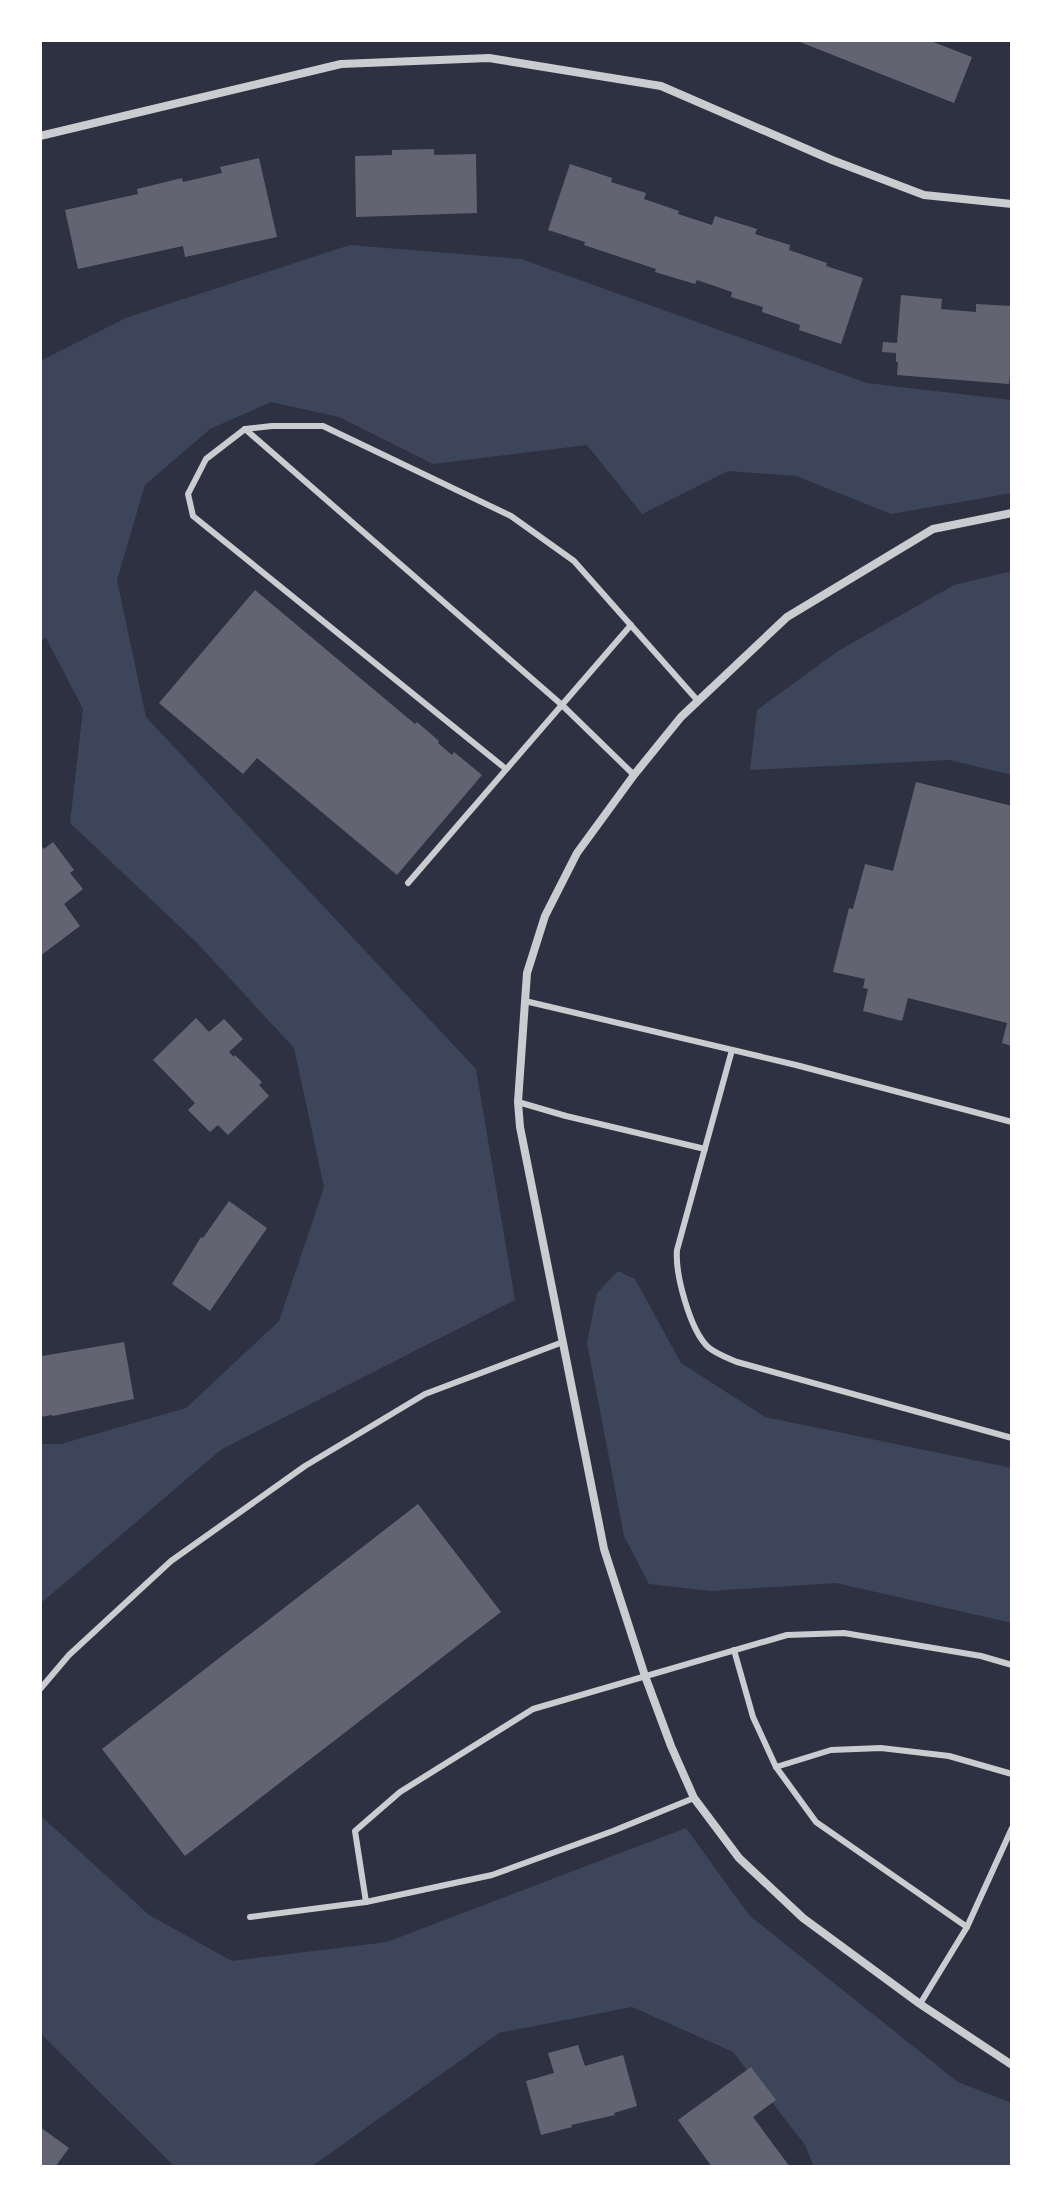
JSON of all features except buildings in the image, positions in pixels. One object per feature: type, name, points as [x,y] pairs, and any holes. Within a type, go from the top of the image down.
[{"type":"street","points":[[40,136],[341,64],[489,58],[661,86],[832,160],[924,195],[1012,204]]},
{"type":"street","points":[[1012,513],[933,529],[787,617],[681,717],[577,853],[545,916],[527,973],[518,1102],[520,1127],[604,1549],[645,1676],[694,1798],[739,1858],[792,1908],[920,2004],[1012,2065]]},
{"type":"lane","points":[[506,769],[193,516],[188,494],[206,459],[245,429],[323,426],[511,516],[574,561],[698,701]]},
{"type":"lane","points":[[245,429],[562,705],[634,775]]},
{"type":"lane","points":[[408,883],[631,625]]},
{"type":"lane","points":[[525,1001],[1012,1122]]},
{"type":"lane","points":[[732,1050],[677,1250],[676,1266],[697,1333],[710,1349],[737,1362],[1012,1438]]},
{"type":"lane","points":[[518,1102],[705,1149]]},
{"type":"lane","points":[[41,1688],[69,1655],[171,1561],[305,1466],[425,1394],[563,1342]]},
{"type":"lane","points":[[366,1902],[355,1831],[400,1792],[533,1709],[787,1635],[844,1633],[981,1656],[1012,1665]]},
{"type":"lane","points":[[734,1650],[753,1717],[776,1767],[816,1822],[967,1927]]},
{"type":"lane","points":[[776,1767],[831,1750],[881,1748],[949,1756],[1012,1774]]},
{"type":"lane","points":[[250,1917],[366,1902],[492,1875],[694,1798]]},
{"type":"lane","points":[[920,2004],[967,1927],[1012,1828]]},
{"type":"shaded area","points":[[350,245],[521,259],[867,383],[1012,400],[1012,493],[891,514],[796,476],[728,471],[642,514],[587,445],[433,464],[339,417],[271,402],[210,429],[145,485],[117,580],[146,717],[476,1069],[515,1300],[222,1449],[40,1604],[40,1444],[61,1444],[186,1408],[279,1321],[324,1187],[294,1048],[197,943],[70,823],[83,709],[46,638],[40,641],[40,361],[128,317]]},
{"type":"shaded area","points":[[1012,571],[1012,775],[949,760],[750,770],[757,710],[838,651],[954,585]]},
{"type":"shaded area","points":[[618,1271],[635,1279],[681,1363],[765,1417],[1012,1468],[1012,1623],[836,1583],[711,1591],[649,1584],[624,1536],[587,1343],[597,1293]]},
{"type":"shaded area","points":[[40,1815],[149,1915],[232,1961],[387,1942],[686,1828],[749,1915],[958,2082],[1012,2103],[1012,2167],[814,2167],[805,2145],[733,2052],[632,2007],[499,2033],[311,2167],[175,2167],[40,2033]]}]
